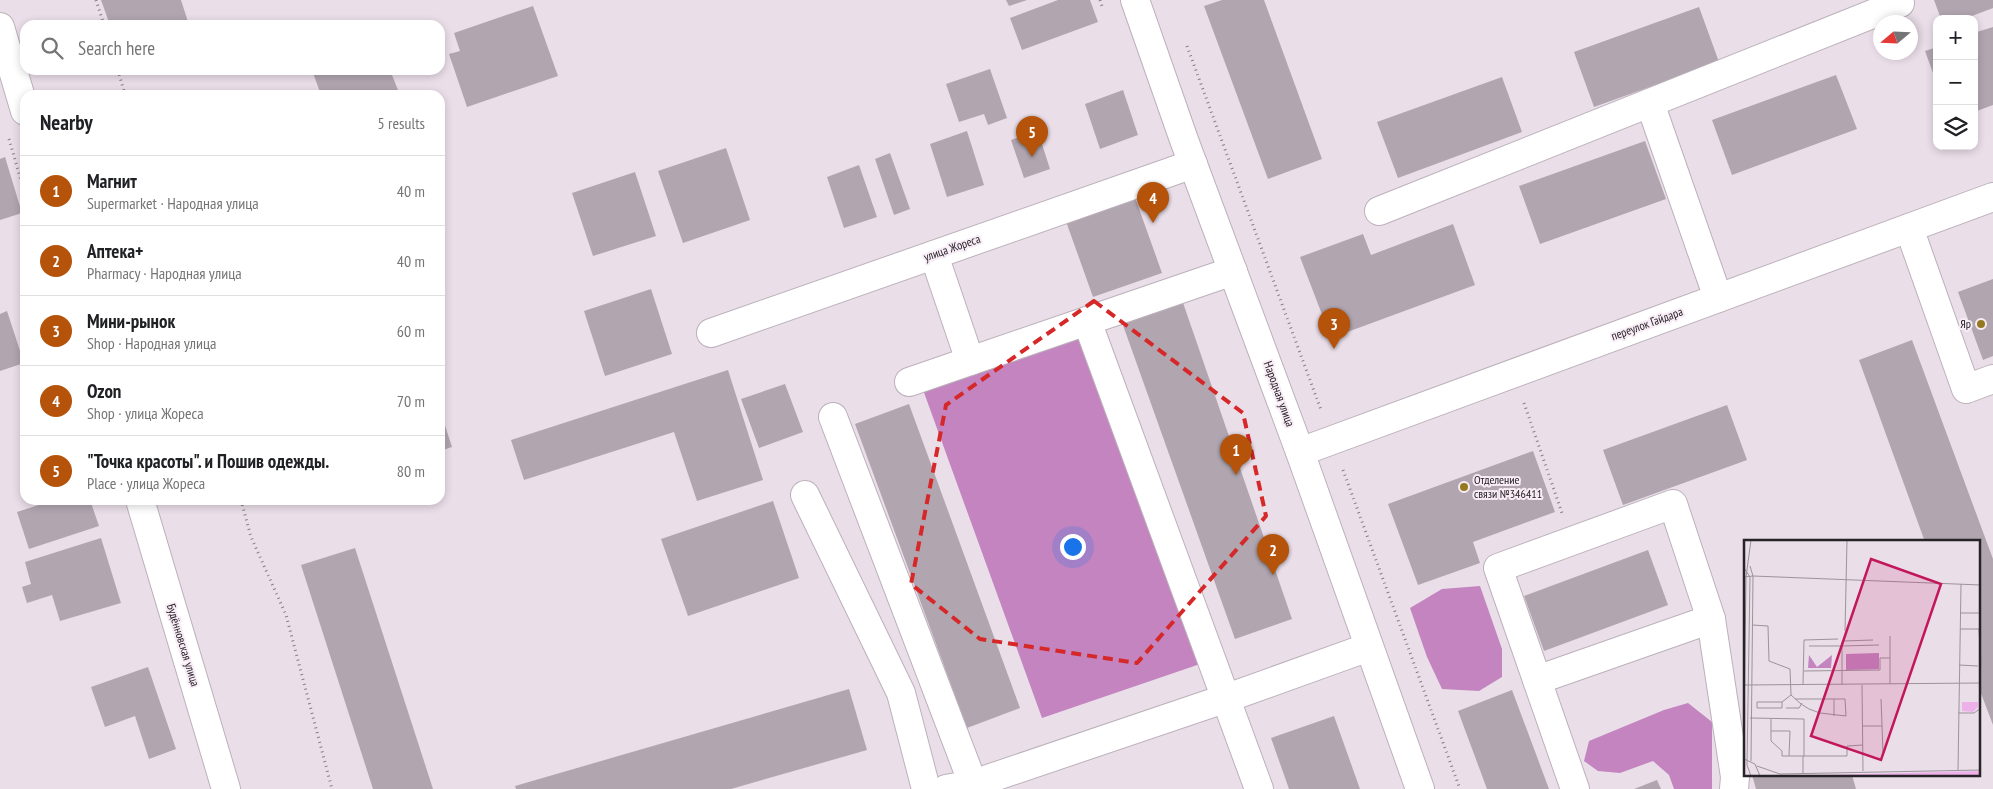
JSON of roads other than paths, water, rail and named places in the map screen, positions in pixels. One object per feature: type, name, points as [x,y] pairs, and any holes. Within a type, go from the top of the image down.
[{"type":"street","name":"Народная улица","points":[[1134,0],[1300,452],[1420,789]]},
{"type":"street","points":[[1379,211],[1900,3]]},
{"type":"street","points":[[0,27],[20,94]]},
{"type":"street","points":[[1650,103],[1718,298]]},
{"type":"street","name":"улица Жореса","points":[[711,333],[1193,164]]},
{"type":"street","name":"переулок Гайдара","points":[[1300,452],[1993,197]]},
{"type":"street","points":[[1909,228],[1966,389],[1993,379]]},
{"type":"street","points":[[934,255],[970,361]]},
{"type":"street","points":[[909,382],[1232,271]]},
{"type":"street","points":[[1087,321],[1259,789]]},
{"type":"street","points":[[833,416],[974,787]]},
{"type":"street","points":[[805,495],[901,694],[926,789]]},
{"type":"street","points":[[1574,789],[1498,568],[1673,504],[1711,619],[1734,777],[1734,789]]},
{"type":"street","name":"Будённовская улица","points":[[141,505],[226,789]]},
{"type":"street","points":[[1537,680],[1711,619]]},
{"type":"street","points":[[946,789],[974,787],[1369,647]]},
{"type":"place","name":"\"Точка красоты\". и Пошив одежды.","points":[[1032,157]]},
{"type":"place","name":"Ozon","points":[[1153,223]]},
{"type":"place","name":"Яр","points":[[1981,324]]},
{"type":"place","name":"Мини-рынок","points":[[1334,349]]},
{"type":"place","name":"Магнит","points":[[1236,475]]},
{"type":"place","name":"Отделение связи №346411","points":[[1464,487]]},
{"type":"place","name":"Аптека+","points":[[1273,575]]}]
